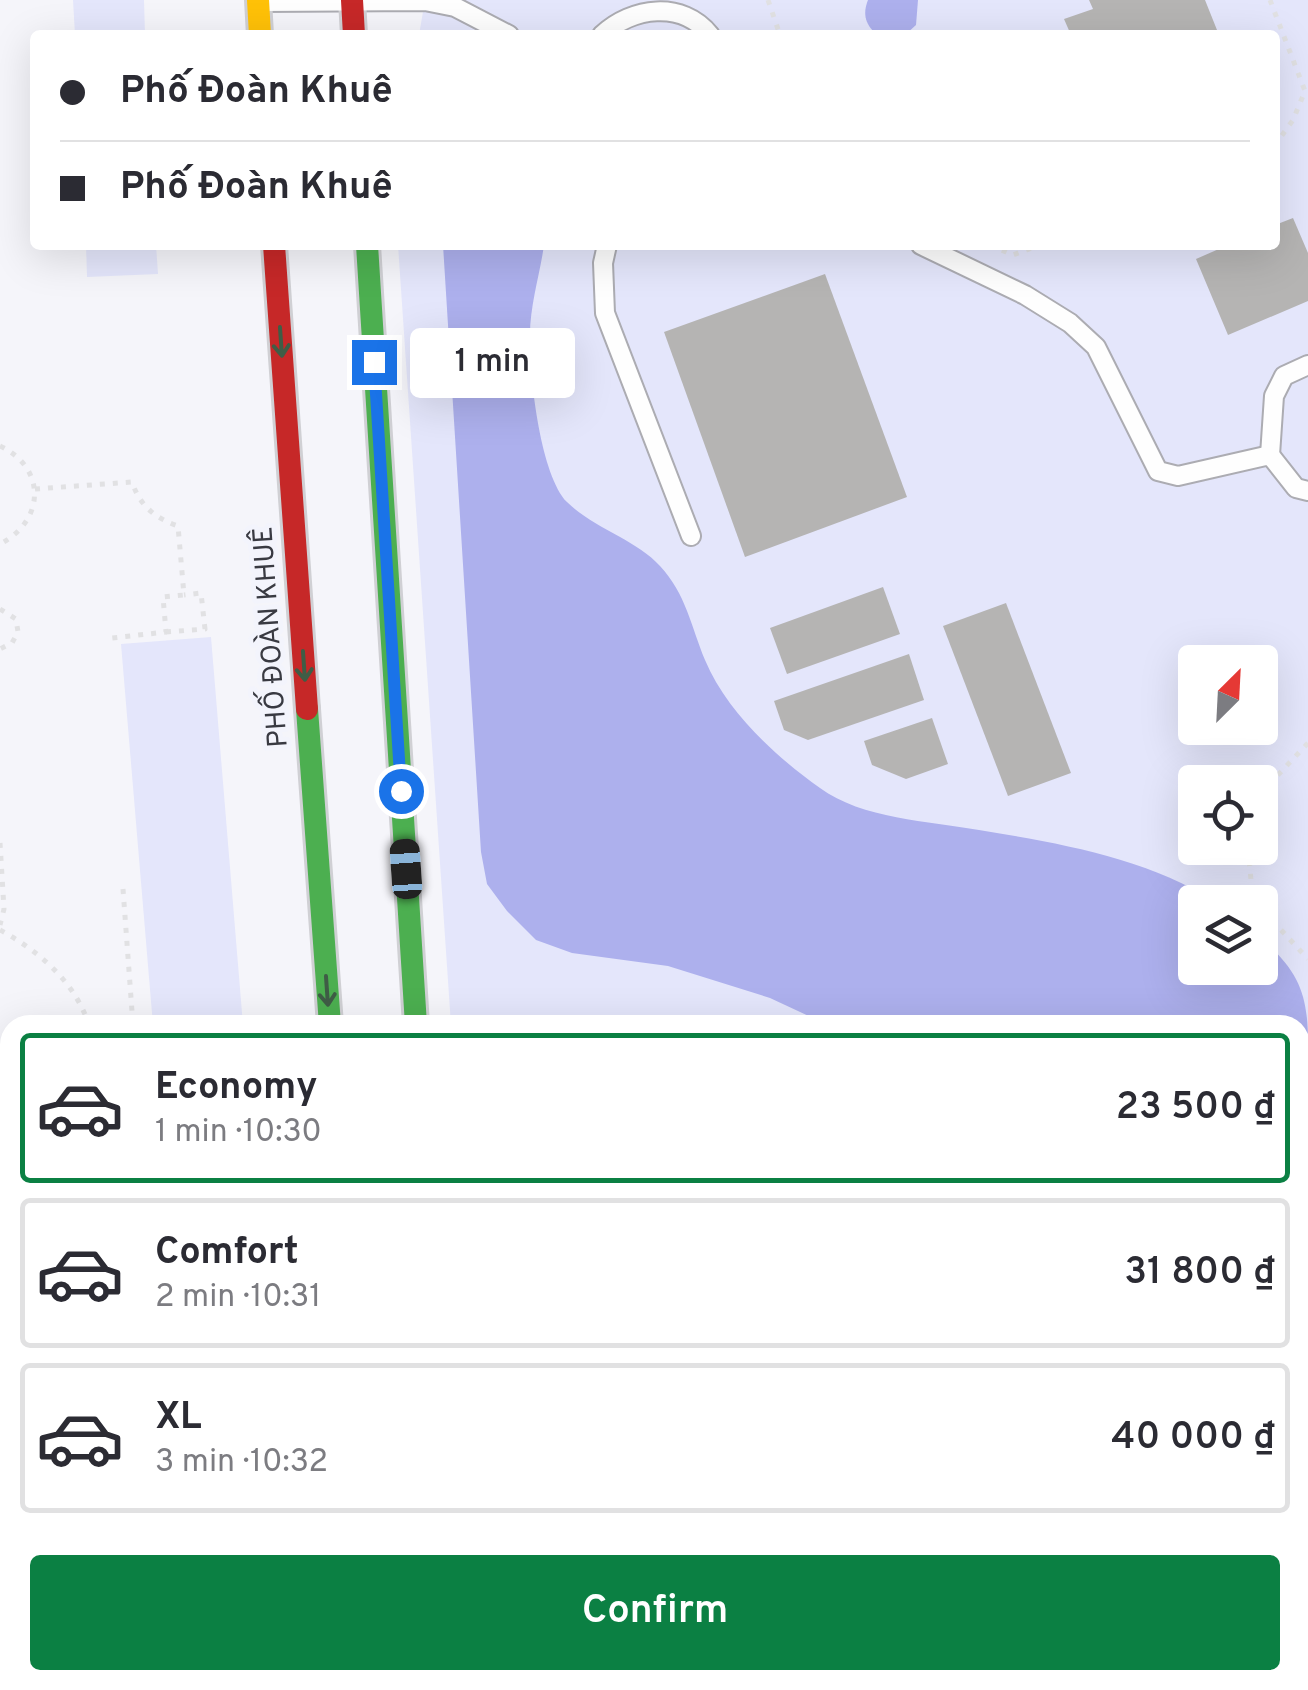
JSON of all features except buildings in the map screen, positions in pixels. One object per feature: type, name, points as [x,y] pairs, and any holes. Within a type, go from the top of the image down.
[{"type":"main road","points":[[258,1],[260,30]]},
{"type":"main road","points":[[352,1],[354,30]]},
{"type":"main road","name":"PHỐ ĐOÀN KHUÊ","points":[[274,250],[329,1015]]},
{"type":"main road","points":[[367,250],[415,1015]]},
{"type":"lane","points":[[258,1],[425,1],[455,7],[499,30]]},
{"type":"lane","points":[[607,30],[636,7],[684,15],[704,30]]},
{"type":"lane","points":[[607,250],[603,263],[605,313],[691,536]]},
{"type":"lane","points":[[932,250],[1024,294],[1070,322],[1096,346],[1158,470],[1178,476],[1270,455]]},
{"type":"lane","points":[[1308,365],[1284,376],[1274,396],[1270,455],[1296,488],[1308,491]]},
{"type":"path","points":[[768,0],[778,30]]},
{"type":"path","points":[[1270,0],[1305,92],[1293,120],[1280,137]]},
{"type":"path","points":[[1002,250],[1013,255],[1026,250]]},
{"type":"path","points":[[0,446],[18,456],[29,470],[35,490],[28,522],[17,535],[0,544]]},
{"type":"path","points":[[35,490],[132,482],[144,506],[160,520],[178,526],[184,595]]},
{"type":"path","points":[[112,638],[205,629],[201,593],[163,596],[166,632]]},
{"type":"path","points":[[0,608],[16,620],[18,632],[12,643],[0,649]]},
{"type":"path","points":[[1278,775],[1308,743]]},
{"type":"path","points":[[0,844],[4,889],[0,928],[31,948],[58,974],[86,1015]]},
{"type":"path","points":[[1250,865],[1252,880],[1270,918],[1308,959]]},
{"type":"path","points":[[123,889],[132,1015]]},
{"type":"shaded area","points":[[73,0],[144,0],[145,30],[75,30]]},
{"type":"shaded area","points":[[425,0],[1308,0],[1308,1015],[450,1015],[398,250],[1280,250],[1280,30],[420,30]]},
{"type":"shaded area","points":[[86,250],[156,250],[158,274],[87,277]]},
{"type":"shaded area","points":[[211,637],[242,1015],[152,1015],[121,644]]},
{"type":"water","points":[[868,0],[918,0],[916,25],[910,30],[873,30],[865,10]]},
{"type":"water","points":[[443,250],[543,250],[532,312],[530,352],[538,423],[558,488],[578,511],[660,566],[682,599],[714,679],[739,715],[770,747],[820,788],[876,813],[1102,854],[1185,885],[1178,885],[1178,985],[1278,985],[1278,955],[1298,984],[1306,1015],[807,1015],[770,998],[668,966],[572,953],[536,940],[487,884],[481,852]]},
{"type":"traffic: fast","points":[[367,250],[415,1015]]},
{"type":"traffic: fast","points":[[307,709],[329,1015]]},
{"type":"traffic: slow","points":[[258,0],[260,30]]},
{"type":"traffic: jam","points":[[352,0],[354,30]]},
{"type":"traffic: jam","points":[[274,250],[307,709]]},
{"type":"route","points":[[374,362],[401,791]]}]
